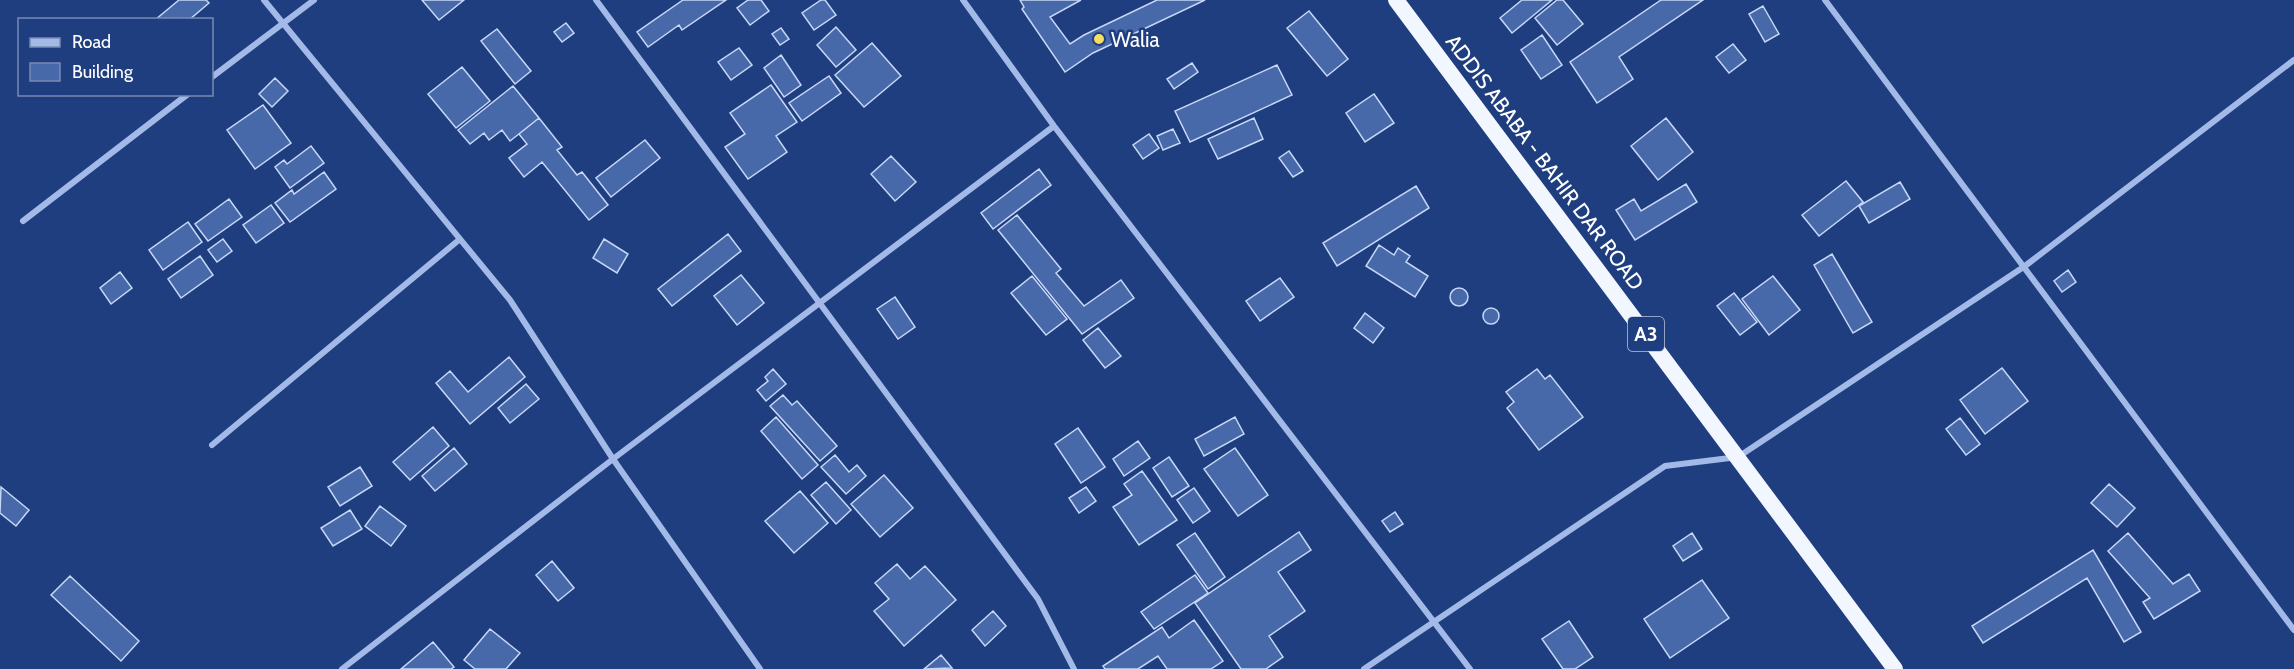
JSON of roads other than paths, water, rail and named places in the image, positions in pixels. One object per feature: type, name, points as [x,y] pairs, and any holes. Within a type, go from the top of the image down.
[{"type":"highway","name":"ADDIS ABABA - BAHIR DAR ROAD","points":[[1396,0],[1895,669]]},
{"type":"street","points":[[264,0],[510,300],[614,459],[760,669]]},
{"type":"street","points":[[213,76],[314,0]]},
{"type":"street","points":[[596,0],[1038,599],[1074,669]]},
{"type":"street","points":[[963,0],[1054,126],[1470,669]]},
{"type":"street","points":[[1825,0],[2294,630]]},
{"type":"street","points":[[1364,669],[1665,466],[1738,457],[2025,266],[2294,60]]},
{"type":"street","points":[[23,220],[185,96]]},
{"type":"street","points":[[342,669],[614,459],[1054,126]]},
{"type":"street","points":[[212,445],[460,239]]},
{"type":"place","name":"Walia","points":[[1099,39]]}]
